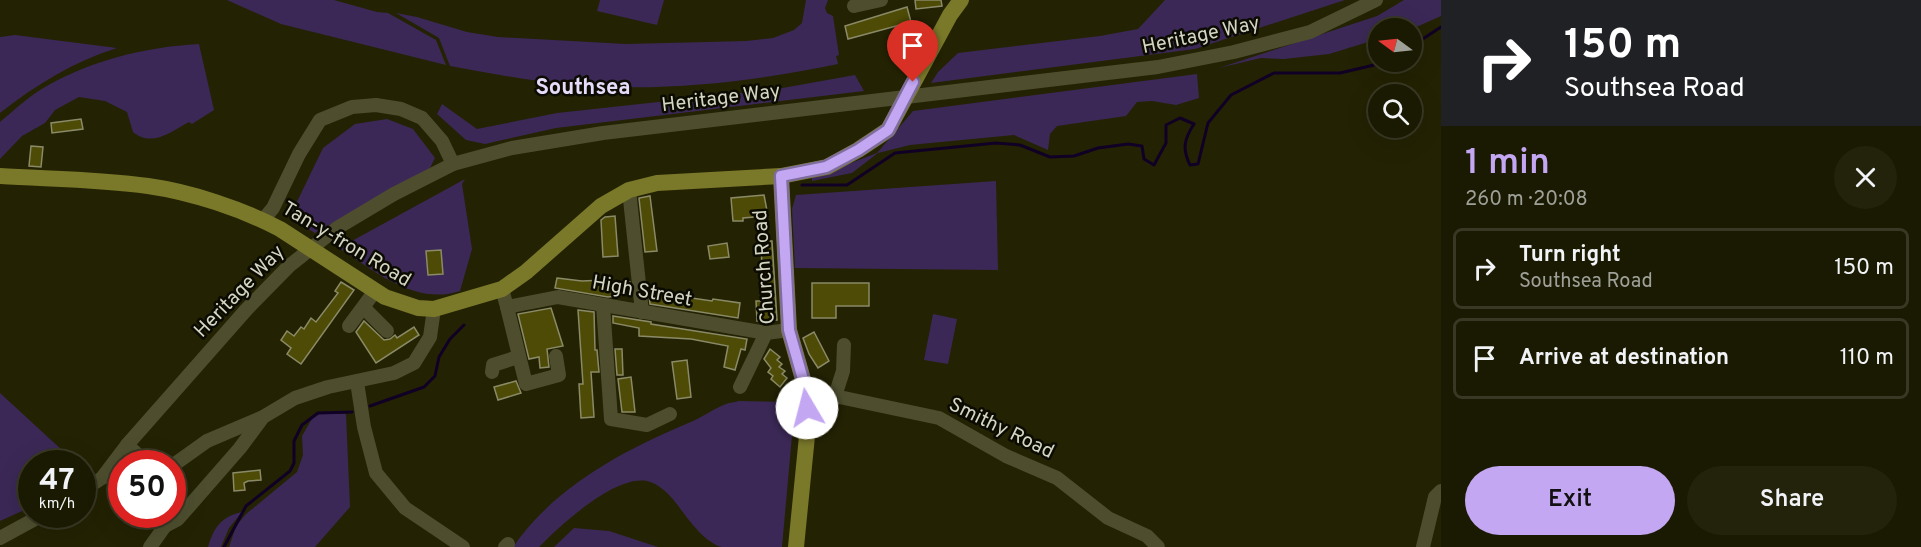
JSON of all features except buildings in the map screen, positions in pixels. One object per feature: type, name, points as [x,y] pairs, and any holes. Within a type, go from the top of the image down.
[{"type":"main road","name":"Tan-y-fron Road","points":[[0,176],[149,186],[210,201],[263,220],[375,291],[402,304],[434,309],[502,289],[526,272],[601,206],[629,190],[657,183],[781,176],[826,167],[858,150],[888,130],[950,15],[961,0]]},
{"type":"main road","name":"Church Road","points":[[781,176],[789,330],[806,390],[808,426],[796,547]]},
{"type":"street","points":[[854,6],[881,0]]},
{"type":"street","name":"Heritage Way","points":[[96,482],[102,478],[127,445],[231,326],[289,266],[337,228],[394,194],[453,164],[512,148],[558,140],[868,100],[1158,67],[1234,52],[1310,32],[1376,0]]},
{"type":"street","points":[[263,220],[273,208],[299,154],[320,120],[352,107],[376,105],[401,109],[422,118],[442,141],[453,164]]},
{"type":"street","points":[[629,190],[642,312]]},
{"type":"street","points":[[502,289],[526,384],[559,375],[556,356]]},
{"type":"street","points":[[349,326],[375,291]]},
{"type":"street","name":"High Street","points":[[507,307],[558,297],[766,333],[789,330]]},
{"type":"street","points":[[603,304],[611,418],[647,425],[670,414]]},
{"type":"street","points":[[363,308],[387,330]]},
{"type":"street","points":[[186,456],[207,441],[262,417],[295,398],[328,387],[394,373],[414,363],[430,337],[434,309]]},
{"type":"street","points":[[740,387],[766,333]]},
{"type":"street","points":[[835,396],[843,371],[844,345]]},
{"type":"street","points":[[492,372],[493,364],[519,357]]},
{"type":"street","points":[[357,382],[364,427],[376,473],[405,508],[463,547]]},
{"type":"street","name":"Smithy Road","points":[[806,390],[939,418],[1006,456],[1057,478],[1108,518],[1147,536],[1158,547]]},
{"type":"street","points":[[186,510],[240,448],[262,417]]},
{"type":"street","points":[[127,445],[133,450]]},
{"type":"street","points":[[1423,547],[1435,497],[1441,491]]},
{"type":"street","points":[[0,538],[18,528]]},
{"type":"street","points":[[150,547],[161,528]]},
{"type":"shaded area","points":[[227,0],[334,0],[388,13],[436,40],[446,65],[281,24]]},
{"type":"shaded area","points":[[600,0],[664,0],[657,25],[597,11]]},
{"type":"shaded area","points":[[806,0],[828,0],[825,8],[827,13],[833,16],[839,55],[836,56],[838,64],[738,81],[670,86],[636,87],[553,83],[450,66],[439,38],[396,13],[467,32],[498,37],[626,44],[746,41],[773,38],[794,30],[802,23]]},
{"type":"shaded area","points":[[1165,0],[1345,0],[1195,49],[931,83],[938,72],[958,53],[1100,36],[1138,29]]},
{"type":"shaded area","points":[[1404,0],[1441,0],[1441,16],[1422,25],[1422,18],[1371,18]]},
{"type":"shaded area","points":[[1368,19],[1368,42],[1329,54],[1284,59],[1261,58],[1219,68]]},
{"type":"shaded area","points":[[15,35],[117,48],[85,60],[56,75],[0,113],[0,37]]},
{"type":"shaded area","points":[[199,44],[214,110],[192,124],[189,122],[155,138],[140,137],[133,132],[127,112],[105,101],[79,97],[55,110],[45,123],[22,136],[0,159],[0,122],[40,90],[77,71],[117,57],[158,48]]},
{"type":"shaded area","points":[[1197,74],[1199,98],[1176,105],[1152,101],[1137,102],[1126,116],[1057,126],[1050,134],[1048,150],[1014,135],[910,145],[878,153],[852,173],[812,181],[812,178],[877,153],[913,111]]},
{"type":"shaded area","points":[[855,75],[864,91],[556,128],[485,144],[466,140],[437,114],[442,104],[477,129],[557,113],[777,89]]},
{"type":"shaded area","points":[[387,119],[413,129],[435,158],[430,168],[315,233],[295,221],[292,212],[323,148],[355,124]]},
{"type":"shaded area","points":[[465,179],[462,184],[472,249],[460,291],[427,294],[412,290],[381,276],[339,248]]},
{"type":"shaded area","points":[[996,181],[998,270],[795,268],[792,209],[796,195]]},
{"type":"shaded area","points":[[933,314],[957,319],[948,364],[924,360]]},
{"type":"shaded area","points":[[0,393],[62,450],[18,450],[18,513],[0,521]]},
{"type":"shaded area","points":[[739,401],[795,402],[782,547],[722,547],[715,544],[696,528],[667,493],[647,481],[634,481],[619,486],[588,504],[539,547],[513,547],[550,505],[594,471],[643,444],[728,403]]},
{"type":"shaded area","points":[[322,413],[346,414],[350,507],[315,547],[229,547],[236,526],[246,514],[297,472],[303,455],[302,436],[313,417]]},
{"type":"shaded area","points":[[242,512],[229,528],[221,547],[208,547],[219,524]]},
{"type":"shaded area","points":[[574,528],[609,531],[658,547],[554,547]]},
{"type":"waterway","points":[[1422,39],[1441,27]]},
{"type":"waterway","points":[[802,185],[847,185],[895,153],[996,143],[1020,145],[1050,157],[1074,156],[1098,148],[1128,144],[1142,146],[1144,159],[1154,165],[1166,143],[1166,125],[1180,118],[1194,124],[1186,139],[1185,149],[1190,165],[1198,164],[1208,123],[1231,95],[1274,73],[1340,73],[1368,66]]},
{"type":"waterway","points":[[370,406],[424,387],[435,376],[439,357],[450,339],[464,325]]},
{"type":"waterway","points":[[224,547],[246,506],[290,471],[294,463],[294,441],[302,425],[318,413],[352,412]]},
{"type":"district","name":"Southsea","points":[[583,88]]},
{"type":"route","points":[[807,408],[806,390],[789,330],[781,176],[826,167],[858,150],[888,130],[913,82]]}]
